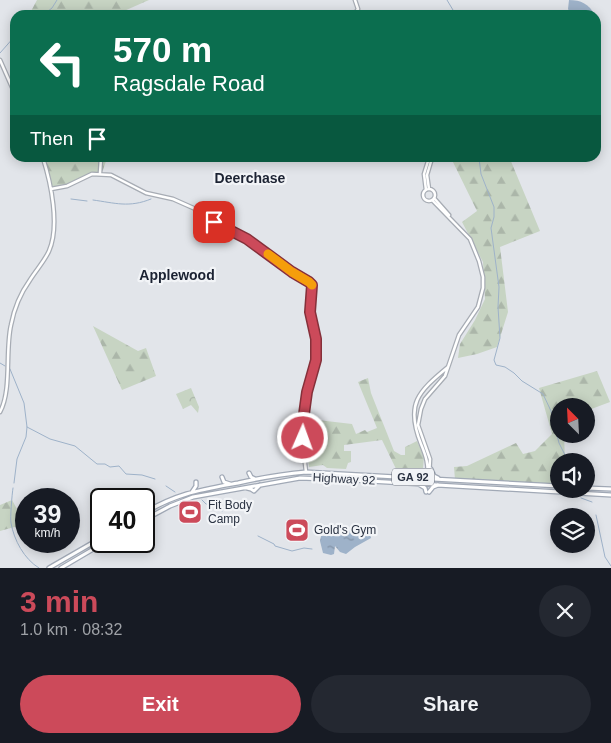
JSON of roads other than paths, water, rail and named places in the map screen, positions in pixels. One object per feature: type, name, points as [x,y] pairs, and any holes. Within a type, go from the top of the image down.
[{"type":"main road","points":[[417,478],[426,474],[429,469],[434,476],[440,479]]},
{"type":"main road","name":"Highway 92","points":[[155,507],[168,500],[204,489],[306,472],[550,485]]},
{"type":"main road","points":[[244,482],[248,478],[249,473],[253,478],[257,479]]},
{"type":"main road","points":[[216,487],[222,482],[222,476],[224,482],[232,484]]},
{"type":"main road","name":"Highway 92","points":[[155,514],[186,499],[230,490],[250,488],[254,491],[263,484],[308,478],[611,495]]},
{"type":"main road","points":[[192,492],[196,482],[199,487],[204,489]]},
{"type":"main road","points":[[415,483],[422,485],[428,492],[433,487],[439,485]]},
{"type":"main road","points":[[595,488],[611,489]]},
{"type":"main road","points":[[50,568],[90,544]]},
{"type":"main road","points":[[61,568],[90,551]]},
{"type":"street","points":[[0,60],[10,83]]},
{"type":"street","points":[[0,412],[5,398],[9,335],[14,311],[23,291],[48,253],[53,239],[54,224],[50,189],[44,162]]},
{"type":"street","points":[[100,173],[101,162]]},
{"type":"street","points":[[429,162],[427,175],[428,189],[423,194],[423,198],[428,201],[433,199]]},
{"type":"street","points":[[50,189],[64,187],[88,175],[100,173],[110,175],[149,194],[173,199],[200,211],[222,227],[247,239],[292,272],[311,283],[313,288],[310,312],[316,339],[316,360],[308,388],[304,414],[303,446],[306,472]]},
{"type":"street","points":[[428,189],[434,192],[433,199]]},
{"type":"street","points":[[428,478],[429,454],[420,431],[419,416],[425,399],[445,376],[459,335],[478,307],[484,288],[483,277],[474,246],[466,234],[449,217],[448,212],[433,199]]},
{"type":"street","points":[[429,469],[415,429],[414,409],[416,400],[424,388],[449,366]]},
{"type":"water","points":[[569,0],[584,3],[591,10],[568,10]]},
{"type":"water","points":[[358,529],[370,532],[371,538],[346,554],[340,552],[335,546],[334,554],[323,553],[320,541],[321,536],[334,536],[348,530],[353,532]]},
{"type":"waterway","points":[[49,10],[57,0]]},
{"type":"waterway","points":[[447,0],[453,10]]},
{"type":"waterway","points":[[0,53],[10,42]]},
{"type":"waterway","points":[[480,162],[481,174],[494,207],[491,228],[499,287],[500,338],[494,360],[496,365],[505,367],[522,381],[543,394],[551,411],[559,443],[564,453]]},
{"type":"waterway","points":[[71,199],[87,201]]},
{"type":"waterway","points":[[93,200],[129,204],[151,199]]},
{"type":"waterway","points":[[0,363],[5,366]]},
{"type":"waterway","points":[[10,369],[24,403],[27,427],[26,437],[17,459],[14,483]]},
{"type":"waterway","points":[[27,427],[50,439],[75,446],[97,464],[105,464],[110,467],[119,466],[126,474],[142,475],[155,479]]},
{"type":"waterway","points":[[166,486],[175,492]]},
{"type":"waterway","points":[[13,488],[11,506],[12,529],[24,554],[39,568]]},
{"type":"waterway","points":[[581,498],[592,502]]},
{"type":"waterway","points":[[202,500],[206,504],[221,508],[222,511]]},
{"type":"waterway","points":[[596,515],[605,557],[611,566]]},
{"type":"waterway","points":[[258,536],[275,546],[292,551],[304,548],[312,549]]},
{"type":"place","name":"Fit Body Camp","points":[[190,512]]},
{"type":"place","name":"Gold's Gym","points":[[297,530]]},
{"type":"district","name":"Deerchase","points":[[250,178]]},
{"type":"district","name":"Applewood","points":[[177,275]]}]
